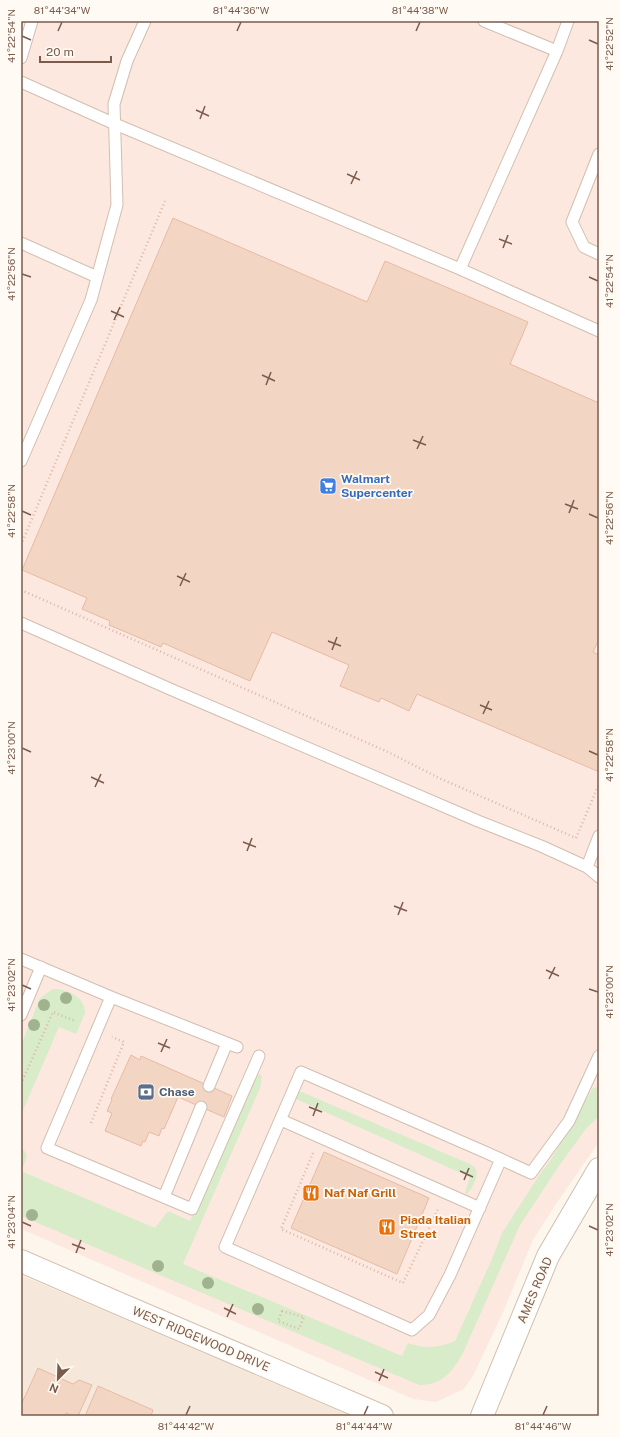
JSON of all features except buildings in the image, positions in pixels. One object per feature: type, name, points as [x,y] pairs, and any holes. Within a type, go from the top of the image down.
[{"type":"main road","name":"AMES ROAD","points":[[482,1416],[548,1256],[599,1169]]},
{"type":"main road","name":"WEST RIDGEWOOD DRIVE","points":[[21,1261],[382,1416]]},
{"type":"lane","points":[[21,58],[32,21]]},
{"type":"lane","points":[[21,461],[91,300],[117,205],[114,104],[127,61],[146,21]]},
{"type":"lane","points":[[484,21],[557,52]]},
{"type":"lane","points":[[460,270],[557,52],[568,21]]},
{"type":"lane","points":[[21,82],[115,124],[460,270],[599,331]]},
{"type":"lane","points":[[599,154],[572,222],[584,247],[599,254]]},
{"type":"lane","points":[[21,243],[97,277]]},
{"type":"lane","points":[[21,622],[108,662],[478,821],[541,846],[587,867],[599,877]]},
{"type":"lane","points":[[587,867],[599,836]]},
{"type":"lane","points":[[21,959],[110,997],[232,1045],[209,1086]]},
{"type":"lane","points":[[21,1015],[41,967]]},
{"type":"lane","points":[[110,997],[47,1148],[192,1209],[260,1056]]},
{"type":"lane","points":[[501,1159],[450,1276],[429,1315],[412,1330],[225,1247],[301,1072],[501,1159],[532,1173],[569,1121],[599,1056]]},
{"type":"lane","points":[[164,1197],[201,1107]]},
{"type":"lane","points":[[281,1120],[480,1208]]},
{"type":"path","points":[[21,545],[165,201]]},
{"type":"path","points":[[21,590],[388,752],[439,778],[576,838],[599,784]]},
{"type":"path","points":[[21,1084],[53,1012],[75,1021]]},
{"type":"path","points":[[91,1123],[124,1042],[112,1037]]},
{"type":"path","points":[[313,1152],[281,1229],[403,1283],[439,1206]]},
{"type":"path","points":[[282,1310],[304,1317],[299,1330],[278,1321],[282,1310]]},
{"type":"shaded area","points":[[21,21],[599,21],[599,1142],[533,1240],[504,1310],[473,1376],[464,1389],[436,1402],[413,1399],[21,1229]]},
{"type":"shaded area","points":[[21,1275],[351,1416],[21,1416]]},
{"type":"green space","points":[[53,989],[64,990],[75,995],[82,1003],[85,1013],[76,1034],[59,1027],[21,1115],[21,1045],[40,998]]},
{"type":"green space","points":[[260,1074],[262,1077],[260,1088],[183,1264],[402,1356],[408,1343],[432,1347],[455,1341],[492,1259],[502,1233],[550,1161],[593,1088],[599,1087],[599,1116],[585,1130],[520,1225],[462,1355],[445,1377],[434,1383],[419,1385],[21,1216],[21,1171],[155,1228],[168,1211],[190,1221],[251,1080],[254,1076]]},
{"type":"green space","points":[[296,1092],[302,1092],[471,1164],[477,1174],[471,1189],[467,1194],[465,1193],[470,1177],[296,1099]]},
{"type":"green space","points":[[21,1149],[27,1156],[21,1171]]},
{"type":"place","name":"Walmart Supercenter","points":[[328,486]]},
{"type":"place","name":"Chase","points":[[146,1092]]},
{"type":"place","name":"Naf Naf Grill","points":[[311,1193]]},
{"type":"place","name":"Piada Italian Street","points":[[387,1227]]}]
